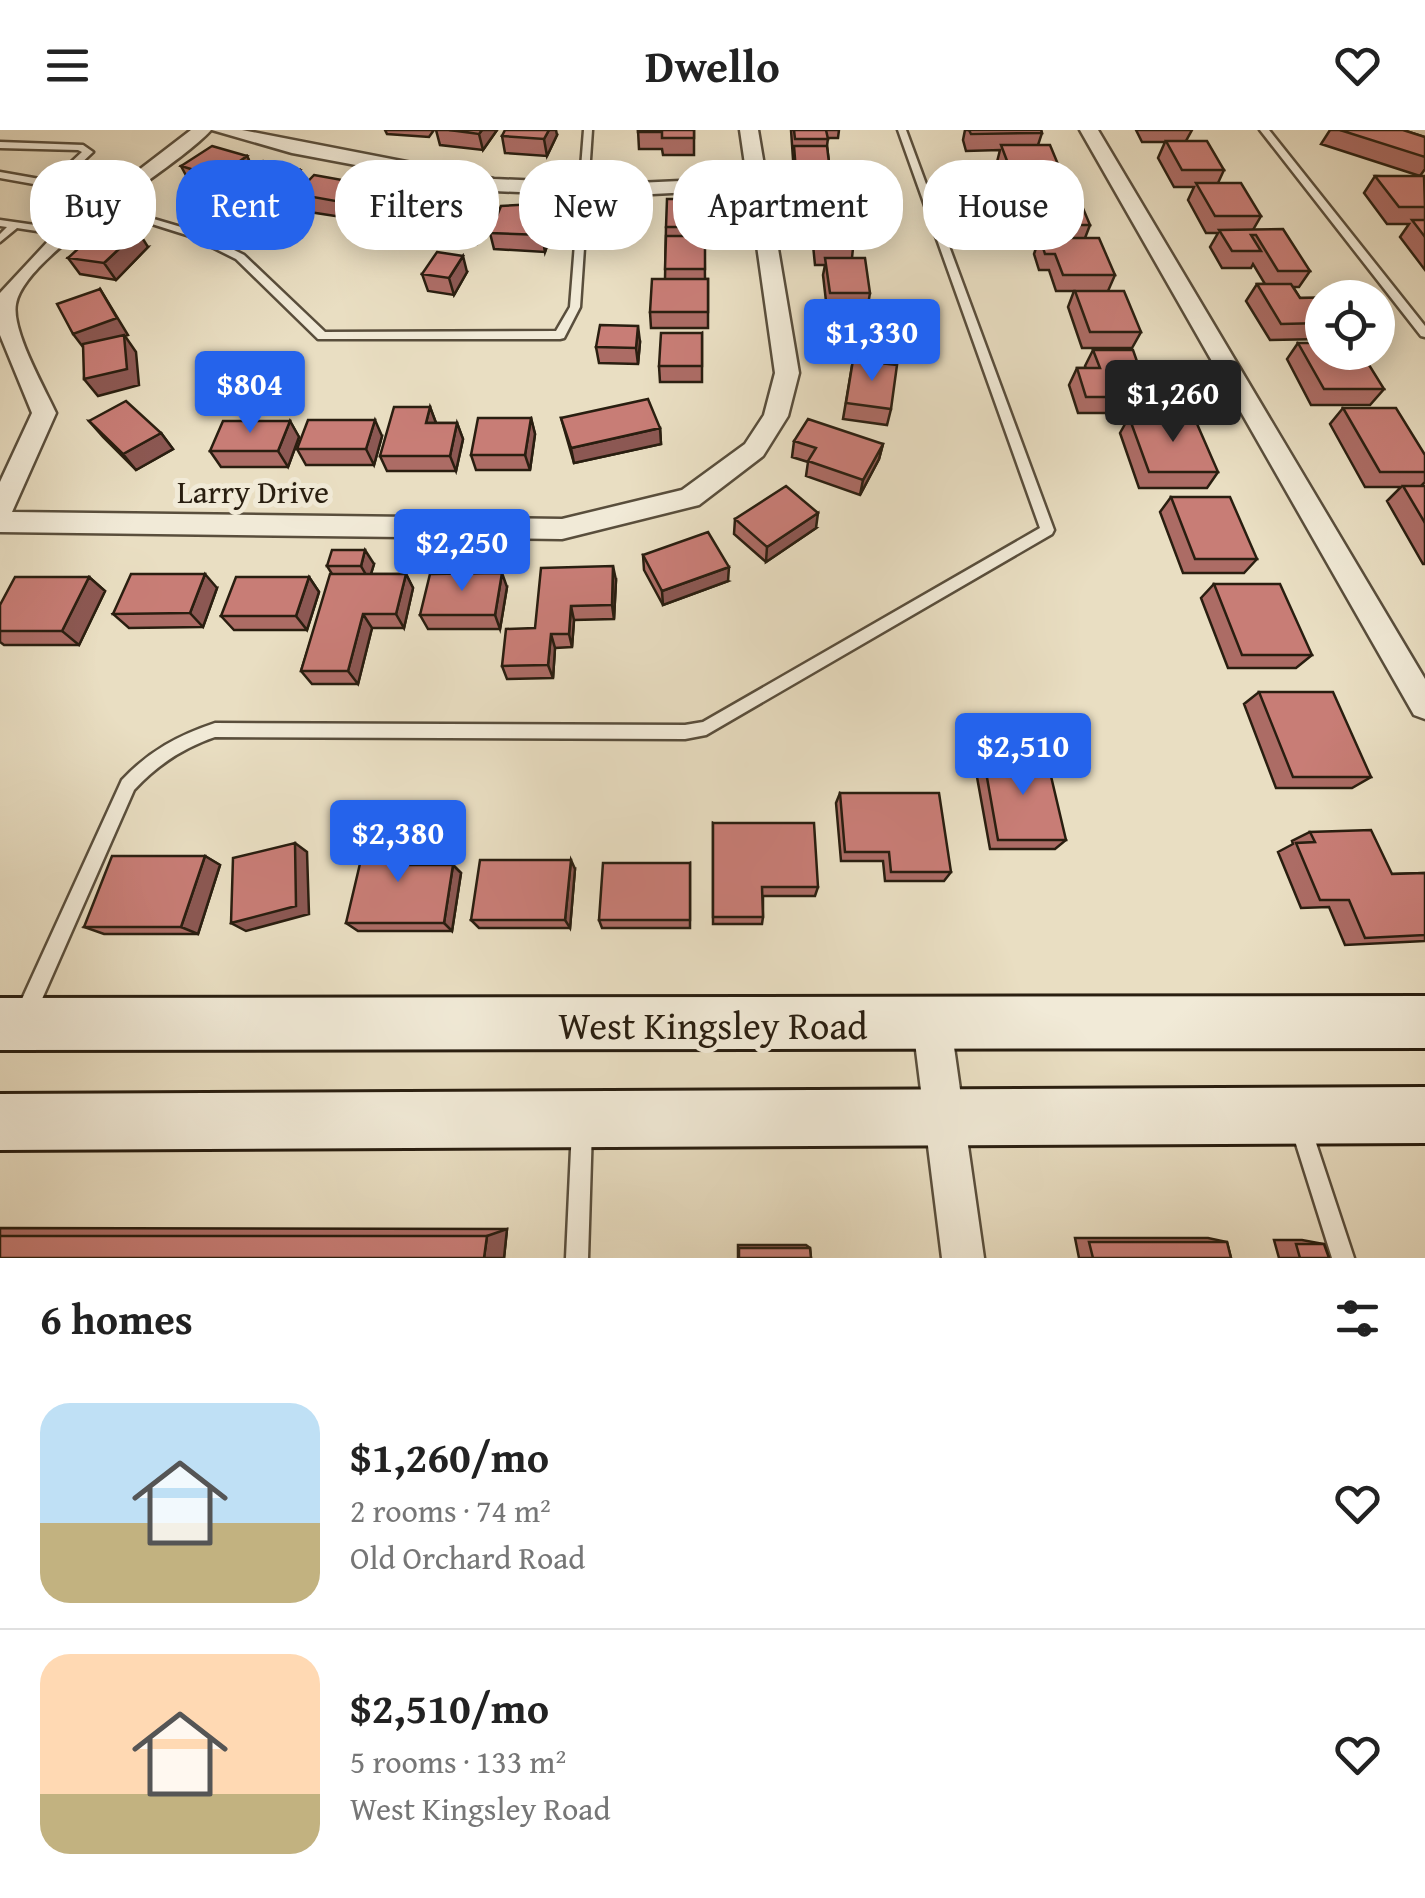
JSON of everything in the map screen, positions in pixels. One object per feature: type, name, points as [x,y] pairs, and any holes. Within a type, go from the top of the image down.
[{"type":"main road","name":"West Kingsley Road","points":[[10,1024],[932,1026],[1425,1022]]},
{"type":"main road","points":[[0,1122],[1425,1115]]},
{"type":"street","points":[[156,166],[202,130]]},
{"type":"street","points":[[222,130],[292,148],[519,185]]},
{"type":"street","name":"Larry Drive","points":[[749,130],[754,160]]},
{"type":"street","points":[[1090,130],[1425,706]]},
{"type":"street","points":[[0,510],[44,414],[5,324],[5,305],[13,286],[52,250]]},
{"type":"street","name":"Larry Drive","points":[[0,522],[562,528],[690,498],[754,450],[776,416],[787,374],[768,250]]},
{"type":"street","points":[[932,1026],[963,1258]]},
{"type":"lane","points":[[587,160],[588,130]]},
{"type":"lane","points":[[10,1024],[128,785],[144,767],[181,742],[216,730],[684,732],[706,728],[1047,530],[902,130]]},
{"type":"lane","points":[[1264,130],[1425,333]]},
{"type":"lane","points":[[0,145],[80,147],[88,152],[79,160]]},
{"type":"lane","points":[[0,176],[30,179]]},
{"type":"lane","points":[[156,220],[240,256],[322,336],[560,335],[574,306],[580,250]]},
{"type":"lane","points":[[0,223],[30,227]]},
{"type":"lane","points":[[0,239],[15,225]]},
{"type":"lane","points":[[1297,1116],[1344,1258]]},
{"type":"lane","points":[[577,1258],[582,1119]]},
{"type":"building","points":[[449,130],[482,130],[479,134]]},
{"type":"building","points":[[505,130],[549,130],[544,139],[502,136]]},
{"type":"building","points":[[638,130],[694,130],[694,138],[662,138],[662,132]]},
{"type":"building","points":[[794,130],[826,130],[828,139],[795,139]]},
{"type":"building","points":[[969,130],[1041,130],[1042,133],[971,134]]},
{"type":"building","points":[[1340,130],[1403,130],[1425,137],[1425,157]]},
{"type":"building","points":[[1166,141],[1207,141],[1224,170],[1182,170]]},
{"type":"building","points":[[1001,145],[1050,145],[1056,160],[1007,160]]},
{"type":"building","points":[[212,146],[247,156],[241,160],[190,160]]},
{"type":"building","points":[[794,146],[827,146],[829,160],[795,160]]},
{"type":"building","points":[[315,175],[335,179],[335,201],[315,197]]},
{"type":"building","points":[[1375,176],[1424,176],[1425,207],[1399,207]]},
{"type":"building","points":[[1196,183],[1241,183],[1261,216],[1215,216]]},
{"type":"building","points":[[667,199],[673,199],[673,227],[666,227]]},
{"type":"building","points":[[519,205],[519,234],[499,233],[501,206]]},
{"type":"building","points":[[1412,220],[1425,220],[1425,237]]},
{"type":"building","points":[[1283,229],[1310,271],[1278,271],[1256,235],[1251,235],[1261,251],[1232,251],[1219,230]]},
{"type":"building","points":[[666,236],[673,236],[673,250],[705,250],[705,269],[665,269]]},
{"type":"building","points":[[1084,238],[1099,238],[1115,275],[1063,275],[1055,254],[1045,254],[1044,250],[1084,250]]},
{"type":"building","points":[[77,250],[118,250],[104,263],[68,258]]},
{"type":"building","points":[[437,252],[463,256],[449,278],[422,274]]},
{"type":"building","points":[[825,258],[865,258],[870,293],[830,293]]},
{"type":"building","points":[[652,279],[708,279],[708,312],[650,312]]},
{"type":"building","points":[[1257,284],[1291,284],[1300,298],[1305,298],[1305,323],[1281,324]]},
{"type":"building","points":[[100,289],[117,318],[73,334],[57,304]]},
{"type":"building","points":[[1075,291],[1124,291],[1141,332],[1090,332]]},
{"type":"building","points":[[909,304],[917,340],[847,341],[841,305]]},
{"type":"building","points":[[600,325],[638,326],[636,348],[596,347]]},
{"type":"building","points":[[661,333],[702,333],[702,366],[659,366]]},
{"type":"building","points":[[124,335],[127,369],[84,379],[83,344]]},
{"type":"building","points":[[1093,350],[1133,350],[1140,370],[1172,370],[1183,397],[1086,397],[1077,368],[1100,368]]},
{"type":"building","points":[[853,360],[897,365],[891,409],[846,403]]},
{"type":"building","points":[[1313,370],[1372,370],[1384,389],[1324,389]]},
{"type":"building","points":[[648,399],[660,428],[571,448],[561,418]]},
{"type":"building","points":[[126,401],[161,433],[123,454],[89,421]]},
{"type":"building","points":[[394,407],[430,407],[426,423],[457,423],[450,456],[380,456]]},
{"type":"building","points":[[1343,408],[1396,408],[1425,455],[1425,472],[1380,472]]},
{"type":"building","points":[[1129,417],[1194,417],[1218,472],[1149,472]]},
{"type":"building","points":[[478,418],[531,418],[525,455],[471,455]]},
{"type":"building","points":[[808,419],[883,444],[863,480],[808,461],[816,448],[794,441]]},
{"type":"building","points":[[308,420],[375,420],[366,449],[297,449]]},
{"type":"building","points":[[223,421],[290,421],[278,451],[210,451]]},
{"type":"building","points":[[786,486],[818,513],[767,547],[735,519]]},
{"type":"building","points":[[1403,486],[1425,486],[1425,523]]},
{"type":"building","points":[[1171,497],[1230,497],[1257,559],[1195,559]]},
{"type":"building","points":[[708,532],[729,567],[662,591],[643,555]]},
{"type":"building","points":[[332,550],[365,550],[361,566],[327,566]]},
{"type":"building","points":[[613,566],[612,605],[571,606],[569,634],[551,634],[548,665],[502,666],[506,629],[535,628],[541,568]]},
{"type":"building","points":[[502,573],[495,615],[420,615],[430,574]]},
{"type":"building","points":[[131,574],[205,574],[190,613],[113,614]]},
{"type":"building","points":[[330,574],[406,574],[396,614],[363,614],[348,671],[301,671]]},
{"type":"building","points":[[15,577],[89,577],[62,631],[0,631],[0,605]]},
{"type":"building","points":[[236,577],[309,577],[296,616],[221,616]]},
{"type":"building","points":[[1214,584],[1280,584],[1312,655],[1242,655]]},
{"type":"building","points":[[1259,692],[1333,692],[1371,777],[1293,777]]},
{"type":"building","points":[[983,755],[1046,755],[1066,840],[998,840]]},
{"type":"building","points":[[840,793],[939,793],[951,872],[891,872],[889,852],[845,852]]},
{"type":"building","points":[[713,823],[814,823],[818,887],[762,887],[763,917],[713,917]]},
{"type":"building","points":[[1371,830],[1392,874],[1425,873],[1425,935],[1365,938],[1349,900],[1320,900],[1296,843],[1315,842],[1310,832]]},
{"type":"building","points":[[367,834],[412,834],[406,865],[453,865],[444,923],[346,923]]},
{"type":"building","points":[[295,843],[296,906],[231,923],[233,858]]},
{"type":"building","points":[[112,856],[205,856],[181,927],[84,927]]},
{"type":"building","points":[[480,860],[571,860],[565,920],[471,920]]},
{"type":"building","points":[[603,863],[690,863],[690,920],[599,920]]},
{"type":"building","points":[[0,1236],[487,1236],[484,1258],[0,1258]]},
{"type":"building","points":[[1089,1242],[1227,1242],[1231,1258],[1093,1258]]},
{"type":"building","points":[[1296,1244],[1324,1244],[1329,1258],[1300,1258]]},
{"type":"building","points":[[739,1248],[810,1248],[811,1258],[739,1258]]}]
